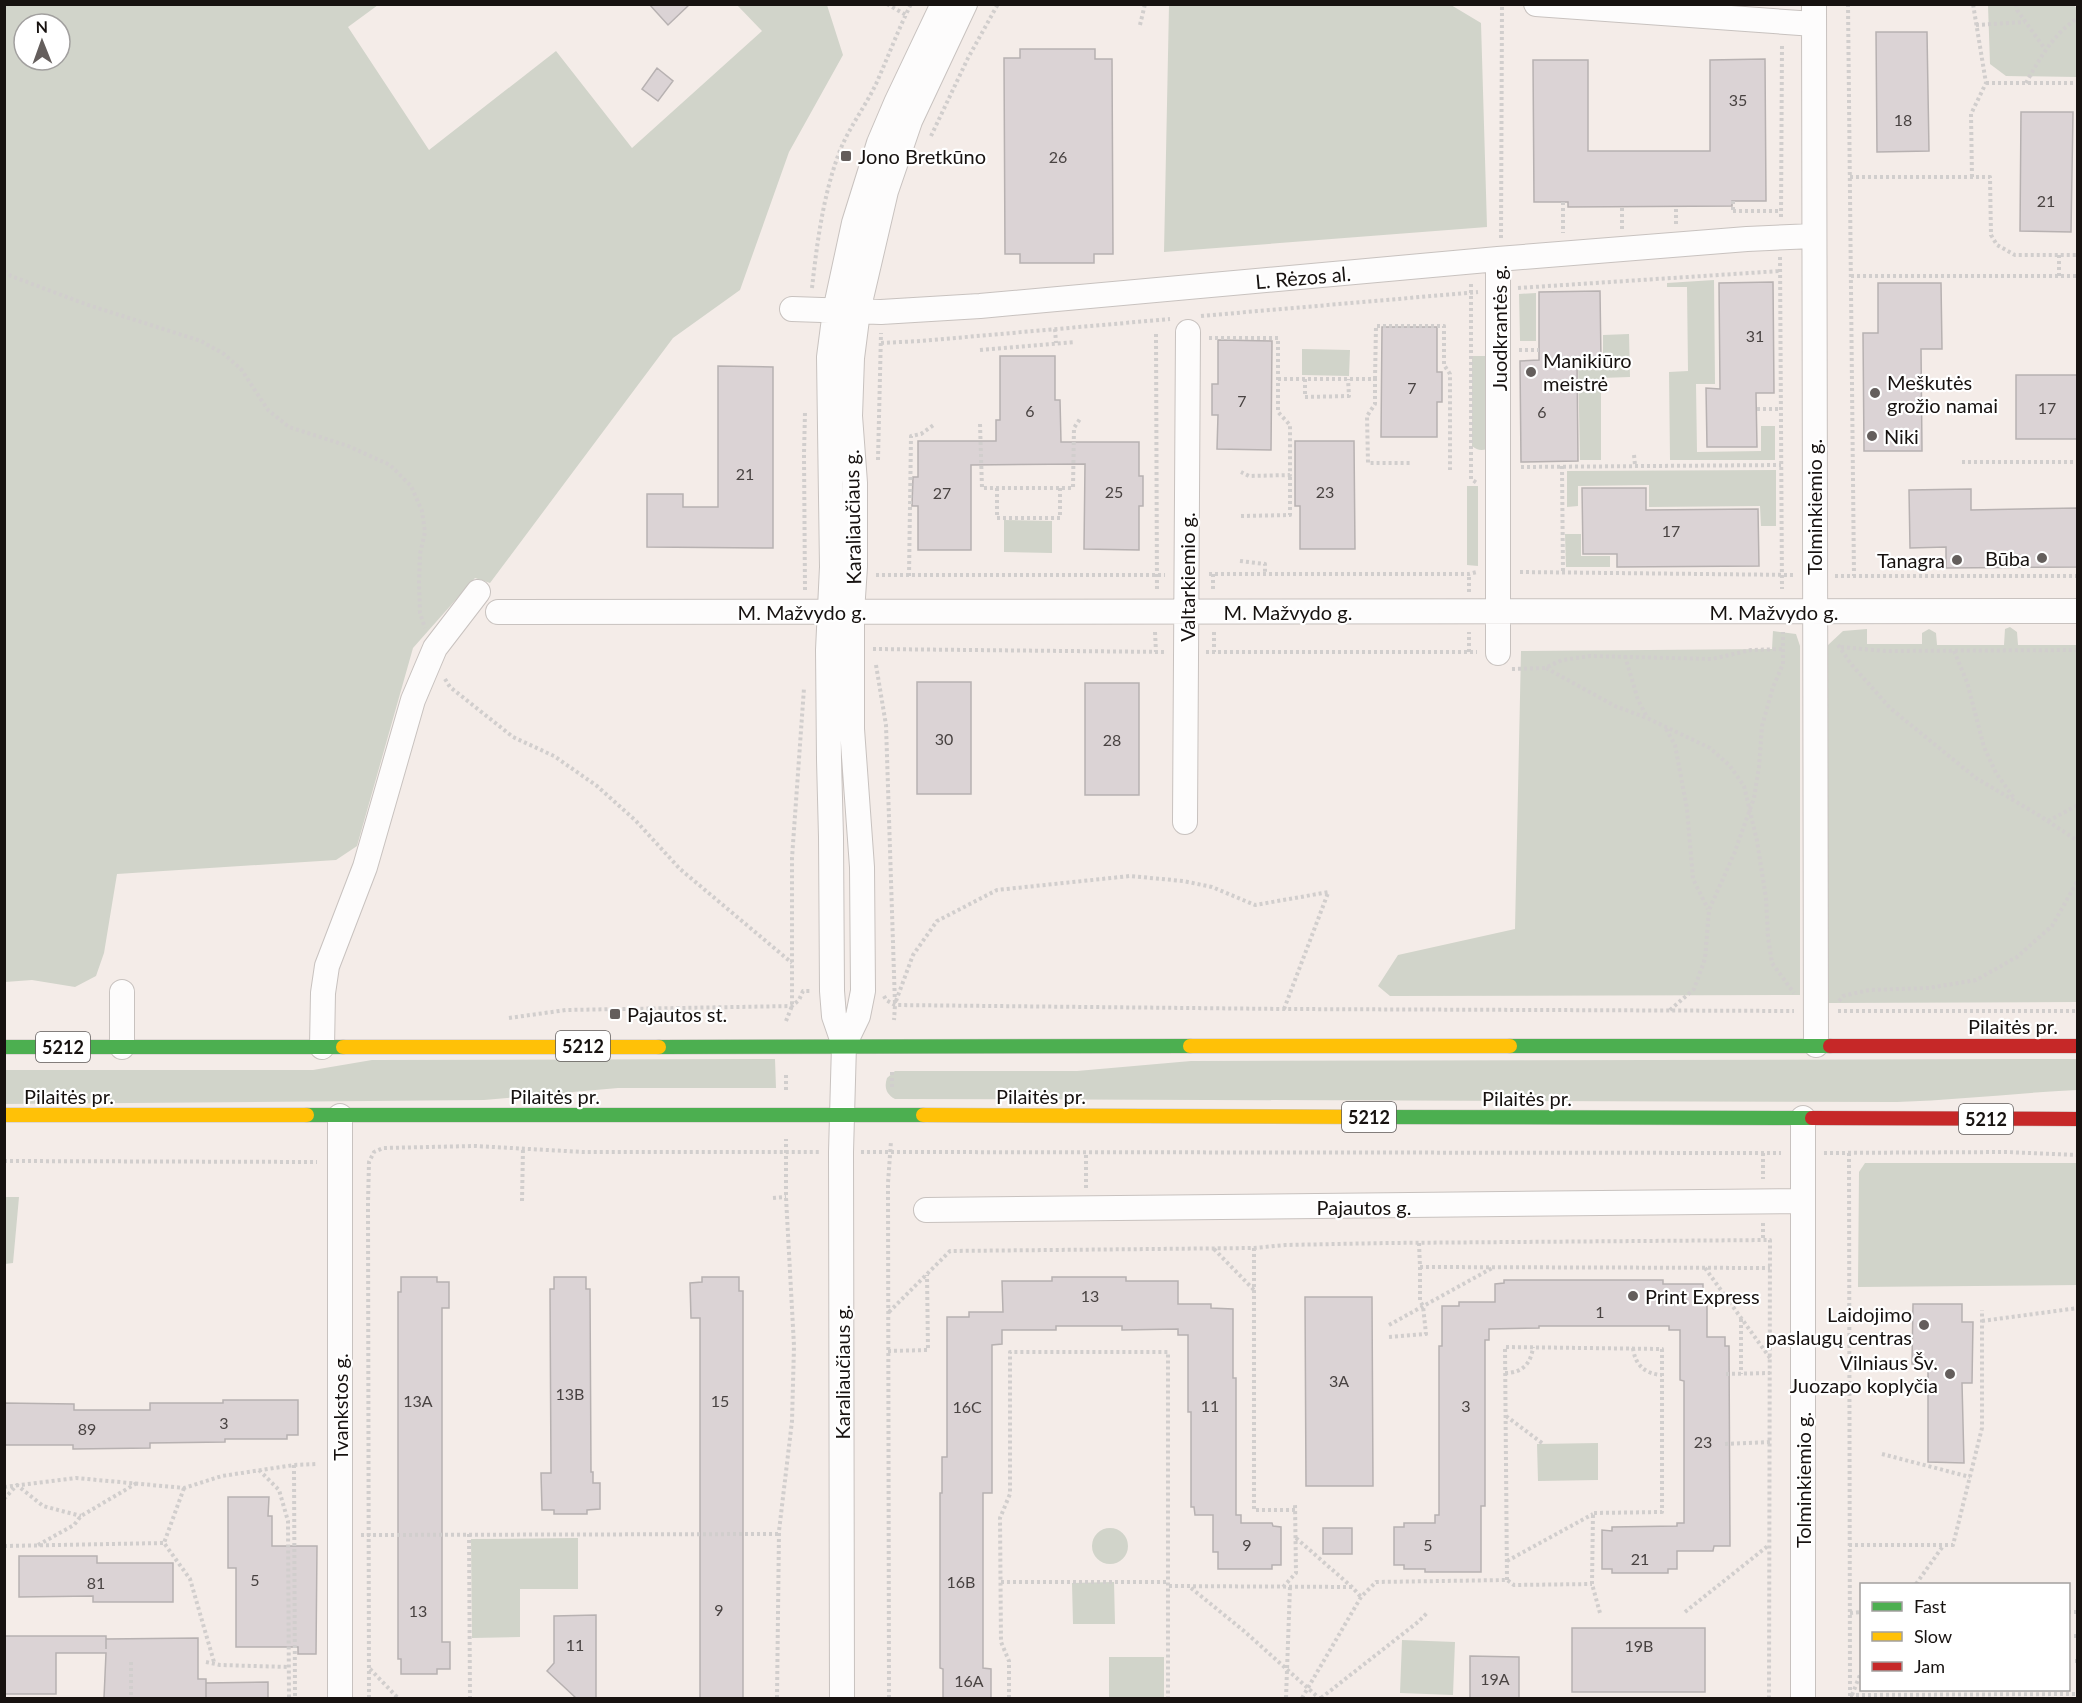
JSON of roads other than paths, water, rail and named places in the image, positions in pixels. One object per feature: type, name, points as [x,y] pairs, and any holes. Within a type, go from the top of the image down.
[{"type":"main road","name":"Pilaitės pr.","points":[[4,1047],[2078,1046]]},
{"type":"main road","name":"Pilaitės pr.","points":[[4,1116],[786,1114],[2078,1119]]},
{"type":"street","name":"Karaliaučiaus g.","points":[[842,1698],[841,1152],[844,1045],[834,1016],[832,991],[829,760],[841,612],[855,567],[855,483],[846,311],[854,223],[879,143],[943,4]]},
{"type":"street","name":"Karaliaučiaus g.","points":[[846,311],[877,225],[899,150],[925,87],[965,4]]},
{"type":"street","points":[[1536,4],[1782,22],[1814,14]]},
{"type":"street","name":"Tolminkiemio g.","points":[[1814,14],[1816,1045]]},
{"type":"street","name":"L. Rėzos al.","points":[[792,309],[881,312],[980,306],[1498,259],[1814,236]]},
{"type":"street","name":"Juodkrantės g.","points":[[1498,259],[1498,652]]},
{"type":"street","name":"Valtarkiemio g.","points":[[1185,822],[1188,335]]},
{"type":"street","points":[[322,1047],[323,993],[327,966],[365,867],[413,700],[435,648],[478,592]]},
{"type":"street","name":"M. Mažvydo g.","points":[[498,612],[2078,611]]},
{"type":"street","name":"Karaliaučiaus g.","points":[[841,612],[863,649],[854,755],[862,867],[863,991],[858,1016],[844,1045]]},
{"type":"street","points":[[122,992],[122,1047]]},
{"type":"street","name":"Tvankstos g.","points":[[340,1116],[340,1698]]},
{"type":"street","name":"Tolminkiemio g.","points":[[1803,1118],[1803,1698]]},
{"type":"street","name":"Pajautos g.","points":[[926,1210],[1803,1201]]},
{"type":"place","name":"Jono Bretkūno","points":[[846,156]]},
{"type":"place","name":"Manikiūro meistrė","points":[[1531,372]]},
{"type":"place","name":"Meškutės grožio namai","points":[[1875,393]]},
{"type":"place","name":"Niki","points":[[1872,436]]},
{"type":"place","name":"Būba","points":[[2042,558]]},
{"type":"place","name":"Tanagra","points":[[1957,560]]},
{"type":"place","name":"Pajautos st.","points":[[615,1014]]},
{"type":"place","name":"Print Express","points":[[1633,1296]]},
{"type":"place","name":"Laidojimo paslaugų centras","points":[[1924,1325]]},
{"type":"place","name":"Vilniaus Šv. Juozapo koplyčia","points":[[1950,1374]]}]
